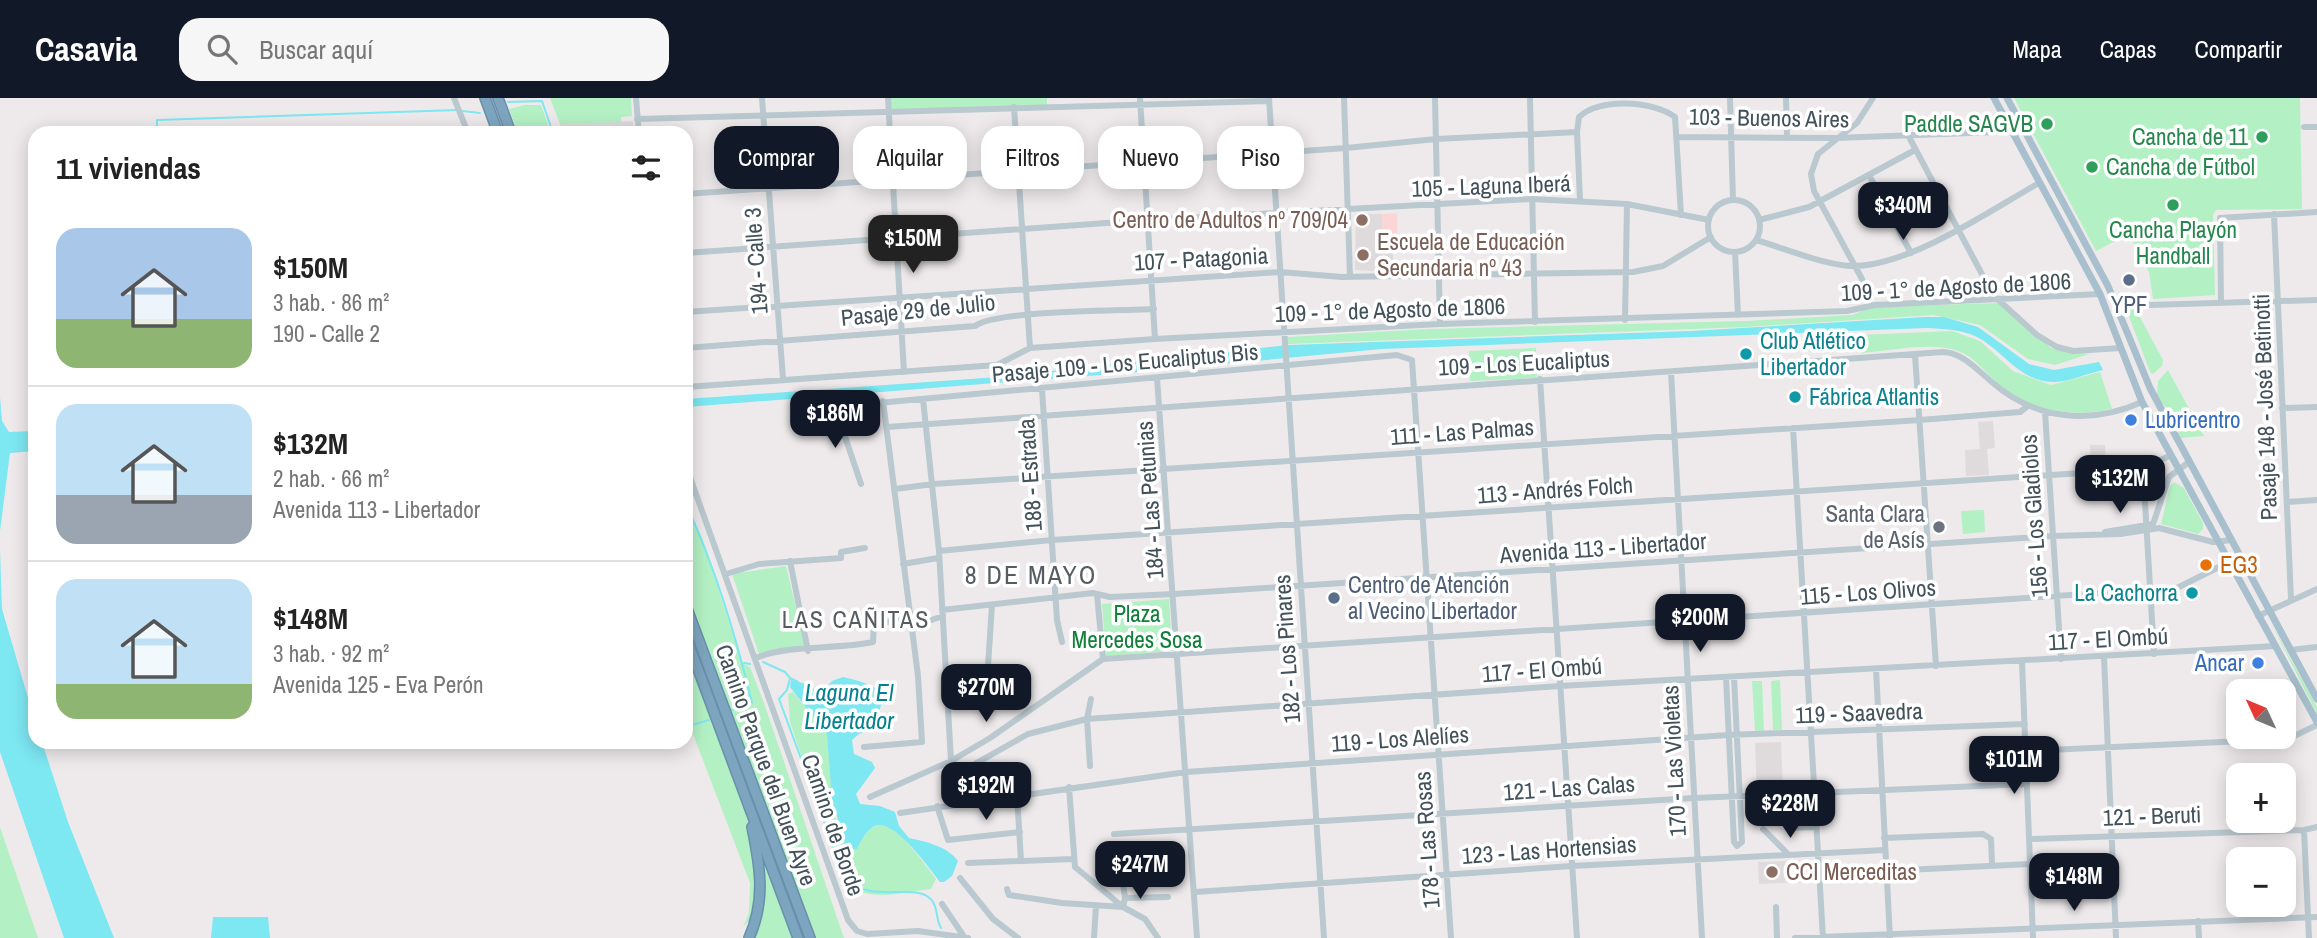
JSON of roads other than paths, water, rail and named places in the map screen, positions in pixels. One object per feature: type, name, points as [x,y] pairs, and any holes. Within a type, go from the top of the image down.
[{"type":"highway","points":[[485,99],[495,126]]},
{"type":"highway","points":[[499,100],[508,126]]},
{"type":"highway","name":"Camino Parque del Buen Ayre","points":[[693,625],[810,938]]},
{"type":"highway","name":"Camino Parque del Buen Ayre","points":[[693,655],[798,938]]},
{"type":"highway","points":[[746,798],[761,885],[758,912],[749,938]]},
{"type":"main road","points":[[1994,98],[2099,294],[2142,402],[2317,724]]},
{"type":"main road","points":[[2007,98],[2117,306],[2150,388],[2317,699]]},
{"type":"street","points":[[635,98],[638,126]]},
{"type":"street","name":"194 - Calle 3","points":[[762,98],[764,126]]},
{"type":"street","points":[[888,98],[889,126]]},
{"type":"street","points":[[1344,98],[1350,277]]},
{"type":"street","points":[[1434,98],[1440,324]]},
{"type":"street","points":[[1530,98],[1535,322]]},
{"type":"street","points":[[1730,98],[1733,200]]},
{"type":"street","points":[[1786,98],[1787,137]]},
{"type":"street","points":[[1870,305],[1855,266],[1812,186],[1812,165],[1818,154],[1857,123],[1873,98]]},
{"type":"street","points":[[637,119],[1269,99]]},
{"type":"street","name":"182 - Los Pinares","points":[[1269,99],[1270,126]]},
{"type":"street","name":"103 - Buenos Aires","points":[[1577,132],[1579,117],[1589,108],[1628,100],[1672,114],[1677,123],[1678,137],[1836,138],[1997,132],[2008,125]]},
{"type":"street","points":[[1141,101],[1142,126]]},
{"type":"street","points":[[456,102],[465,126]]},
{"type":"street","points":[[1014,107],[1015,126]]},
{"type":"street","points":[[2304,127],[2317,127]]},
{"type":"street","points":[[1304,151],[1436,139],[1577,132],[1580,200]]},
{"type":"street","points":[[1908,135],[1993,295],[2038,335],[2057,347],[2073,351],[2121,348]]},
{"type":"street","points":[[1678,137],[1681,215]]},
{"type":"street","points":[[1759,220],[1819,202],[1915,150]]},
{"type":"street","points":[[1869,175],[1911,253]]},
{"type":"street","points":[[1756,240],[1855,266],[1893,260],[1911,253],[2039,183]]},
{"type":"street","points":[[693,194],[769,189]]},
{"type":"street","name":"194 - Calle 3","points":[[769,189],[783,379]]},
{"type":"street","points":[[895,189],[904,372]]},
{"type":"street","points":[[1019,189],[1030,348]]},
{"type":"street","points":[[1146,189],[1155,339]]},
{"type":"street","name":"182 - Los Pinares","points":[[1274,189],[1324,938]]},
{"type":"street","name":"105 - Laguna Iberá","points":[[693,253],[1148,220],[1531,200],[1627,204],[1709,220]]},
{"type":"street","points":[[1733,200],[1747,203],[1759,220],[1756,240],[1746,248],[1735,251],[1720,248],[1711,237],[1709,220],[1720,204],[1733,200]]},
{"type":"street","points":[[1625,320],[1627,204]]},
{"type":"street","points":[[2221,303],[2220,218],[2317,212]]},
{"type":"street","name":"Pasaje 148 - José Betinotti","points":[[2274,214],[2291,599]]},
{"type":"street","name":"107 - Patagonia","points":[[693,311],[1280,272],[1350,277],[1625,273],[1663,266],[1711,237]]},
{"type":"street","points":[[1735,251],[1738,315]]},
{"type":"street","name":"109 - 1° de Agosto de 1806","points":[[693,386],[996,365],[1030,348],[1155,339],[1440,324],[1847,311],[1870,305],[2001,301],[2099,294]]},
{"type":"street","points":[[2117,306],[2317,300]]},
{"type":"street","name":"Pasaje 29 de Julio","points":[[693,347],[975,326],[983,320],[1027,316],[1154,309]]},
{"type":"street","name":"109 - Los Eucaliptus","points":[[887,427],[1415,387],[1957,354],[2002,391],[2045,412],[2094,416],[2142,402]]},
{"type":"street","name":"Pasaje 109 - Los Eucaliptus Bis","points":[[860,484],[835,407],[1157,378],[1171,374],[1285,362],[1397,355],[1408,357],[1414,363]]},
{"type":"street","points":[[1915,355],[1936,666]]},
{"type":"street","name":"178 - Las Rosas","points":[[1414,363],[1451,938]]},
{"type":"street","name":"170 - Las Violetas","points":[[1671,372],[1702,938]]},
{"type":"street","name":"184 - Las Petunias","points":[[1157,378],[1197,938]]},
{"type":"street","points":[[1541,379],[1577,938]]},
{"type":"street","name":"188 - Estrada","points":[[1042,389],[1056,597],[1062,642]]},
{"type":"street","points":[[923,399],[939,554],[951,761]]},
{"type":"street","points":[[864,747],[922,741],[883,401]]},
{"type":"street","name":"111 - Las Palmas","points":[[895,489],[933,484],[1920,420],[2020,412],[2028,406]]},
{"type":"street","points":[[2282,408],[2317,407]]},
{"type":"street","name":"156 - Los Gladiolos","points":[[2045,412],[2061,659]]},
{"type":"street","points":[[1793,428],[1803,552],[1823,937]]},
{"type":"street","name":"113 - Andrés Folch","points":[[903,564],[939,554],[1052,540],[2143,469],[2171,455]]},
{"type":"street","points":[[2147,529],[2156,519],[2169,477],[2189,462]]},
{"type":"street","points":[[2143,469],[2154,654]]},
{"type":"street","name":"Camino de Borde","points":[[693,485],[853,928],[867,934],[918,931],[966,938]]},
{"type":"street","points":[[2287,502],[2317,500]]},
{"type":"street","name":"Avenida 113 - Libertador","points":[[808,650],[873,642],[874,622],[910,624],[942,613],[1056,597],[1174,594],[2162,528],[2219,543],[2232,540]]},
{"type":"street","points":[[726,574],[748,566],[841,558],[841,552],[865,548]]},
{"type":"street","points":[[756,658],[776,652],[808,650],[790,561]]},
{"type":"street","name":"115 - Los Olivos","points":[[1103,659],[1806,614],[2186,586],[2229,562]]},
{"type":"street","points":[[2259,616],[2317,589]]},
{"type":"street","points":[[870,797],[951,761],[1011,725],[1103,659],[1097,594]]},
{"type":"street","points":[[985,712],[992,605]]},
{"type":"street","name":"117 - El Ombú","points":[[950,778],[1028,734],[1087,719],[1687,678],[2022,662],[2276,646]]},
{"type":"street","points":[[2290,650],[2317,646]]},
{"type":"street","points":[[2104,657],[2116,938]]},
{"type":"street","points":[[2022,662],[2033,938]]},
{"type":"street","points":[[1876,669],[1889,935]]},
{"type":"street","points":[[1730,677],[1728,735],[1735,796],[1742,842],[1737,846],[1735,796],[1737,735],[1730,677]]},
{"type":"street","points":[[1090,766],[1087,719],[1091,699]]},
{"type":"street","name":"119 - Saavedra","points":[[1737,735],[2025,724]]},
{"type":"street","points":[[2026,751],[2288,739],[2317,724]]},
{"type":"street","name":"119 - Los Alelíes","points":[[900,813],[1186,772],[1737,735]]},
{"type":"street","name":"121 - Las Calas","points":[[1114,834],[1694,798],[2027,784]]},
{"type":"street","points":[[1069,787],[1073,859],[1082,873],[1123,907],[1145,919],[1158,938]]},
{"type":"street","points":[[1017,795],[1021,861]]},
{"type":"street","points":[[937,806],[948,840],[1020,832]]},
{"type":"street","points":[[1788,828],[1816,827]]},
{"type":"street","name":"121 - Beruti","points":[[2029,839],[2304,830],[2317,827]]},
{"type":"street","points":[[1763,829],[1788,854]]},
{"type":"street","points":[[2304,830],[2309,938]]},
{"type":"street","points":[[1884,838],[1983,834],[1991,839],[1993,864]]},
{"type":"street","name":"123 - Las Hortensias","points":[[1195,892],[1572,866],[1885,850]]},
{"type":"street","points":[[968,863],[1073,859]]},
{"type":"street","points":[[1885,871],[2030,864]]},
{"type":"street","points":[[960,878],[993,919],[1017,938]]},
{"type":"street","points":[[1123,884],[1123,907]]},
{"type":"street","points":[[1007,889],[1009,895],[1123,907]]},
{"type":"street","points":[[1125,898],[1168,897]]},
{"type":"street","points":[[942,904],[966,938]]},
{"type":"street","points":[[1094,938],[1096,906]]},
{"type":"street","points":[[1776,907],[1777,938]]},
{"type":"street","points":[[1795,938],[2317,917]]},
{"type":"street","points":[[2198,922],[2199,938]]},
{"type":"water","points":[[1944,317],[1978,327],[2029,364],[2054,370],[2099,362],[2103,370],[2060,382],[2042,381],[2021,371],[1975,336],[1926,328],[1382,349],[1139,372],[693,406],[693,399],[998,377],[1289,345],[1691,331]]},
{"type":"water","points":[[0,397],[2,421],[9,432],[28,431],[28,452],[10,453],[0,531]]},
{"type":"water","points":[[0,549],[2,609],[28,698],[28,749],[44,749],[68,822],[114,938],[64,938],[0,752]]},
{"type":"water","name":"Laguna El Libertador","points":[[843,677],[868,684],[889,699],[888,704],[881,705],[875,728],[852,740],[854,754],[872,762],[875,768],[856,794],[860,804],[880,806],[895,812],[899,826],[909,838],[936,845],[953,856],[958,861],[952,876],[944,882],[940,882],[904,839],[887,827],[875,826],[866,834],[857,849],[848,850],[834,805],[827,793],[831,786],[827,735],[790,687],[791,680],[806,684],[821,693],[832,681]]},
{"type":"water","points":[[213,917],[268,917],[270,938],[211,938]]},
{"type":"waterway","points":[[508,102],[542,101],[551,126]]},
{"type":"waterway","points":[[157,126],[157,120],[458,110]]},
{"type":"waterway","points":[[463,111],[480,113]]},
{"type":"waterway","points":[[693,521],[724,602],[752,703],[732,710]]},
{"type":"waterway","points":[[763,662],[785,672],[790,678],[787,690],[779,699],[846,880],[870,891],[907,892],[927,896],[935,905],[941,928]]},
{"type":"waterway","points":[[744,663],[750,664]]},
{"type":"waterway","points":[[790,678],[798,682]]},
{"type":"waterway","points":[[693,725],[709,720]]},
{"type":"place","name":"Paddle SAGVB","points":[[2047,124]]},
{"type":"place","name":"Cancha de 11","points":[[2262,137]]},
{"type":"place","name":"Cancha de Fútbol","points":[[2092,167]]},
{"type":"place","name":"Cancha Playón Handball","points":[[2173,205]]},
{"type":"place","name":"Centro de Adultos nº 709/04","points":[[1362,220]]},
{"type":"place","name":"Escuela de Educación Secundaria nº 43","points":[[1363,255]]},
{"type":"place","name":"YPF","points":[[2129,280]]},
{"type":"place","name":"Club Atlético Libertador","points":[[1746,354]]},
{"type":"place","name":"Fábrica Atlantis","points":[[1795,397]]},
{"type":"place","name":"Lubricentro","points":[[2131,420]]},
{"type":"place","name":"Santa Clara de Asís","points":[[1939,527]]},
{"type":"place","name":"EG3","points":[[2206,565]]},
{"type":"place","name":"La Cachorra","points":[[2192,593]]},
{"type":"place","name":"Centro de Atención al Vecino Libertador","points":[[1334,598]]},
{"type":"place","name":"Ancar","points":[[2258,663]]},
{"type":"place","name":"CCI Merceditas","points":[[1772,872]]},
{"type":"district","name":"8 DE MAYO","points":[[1031,575]]},
{"type":"district","name":"LAS CAÑITAS","points":[[856,620]]},
{"type":"park label","name":"Plaza Mercedes Sosa","points":[[1137,627]]}]
